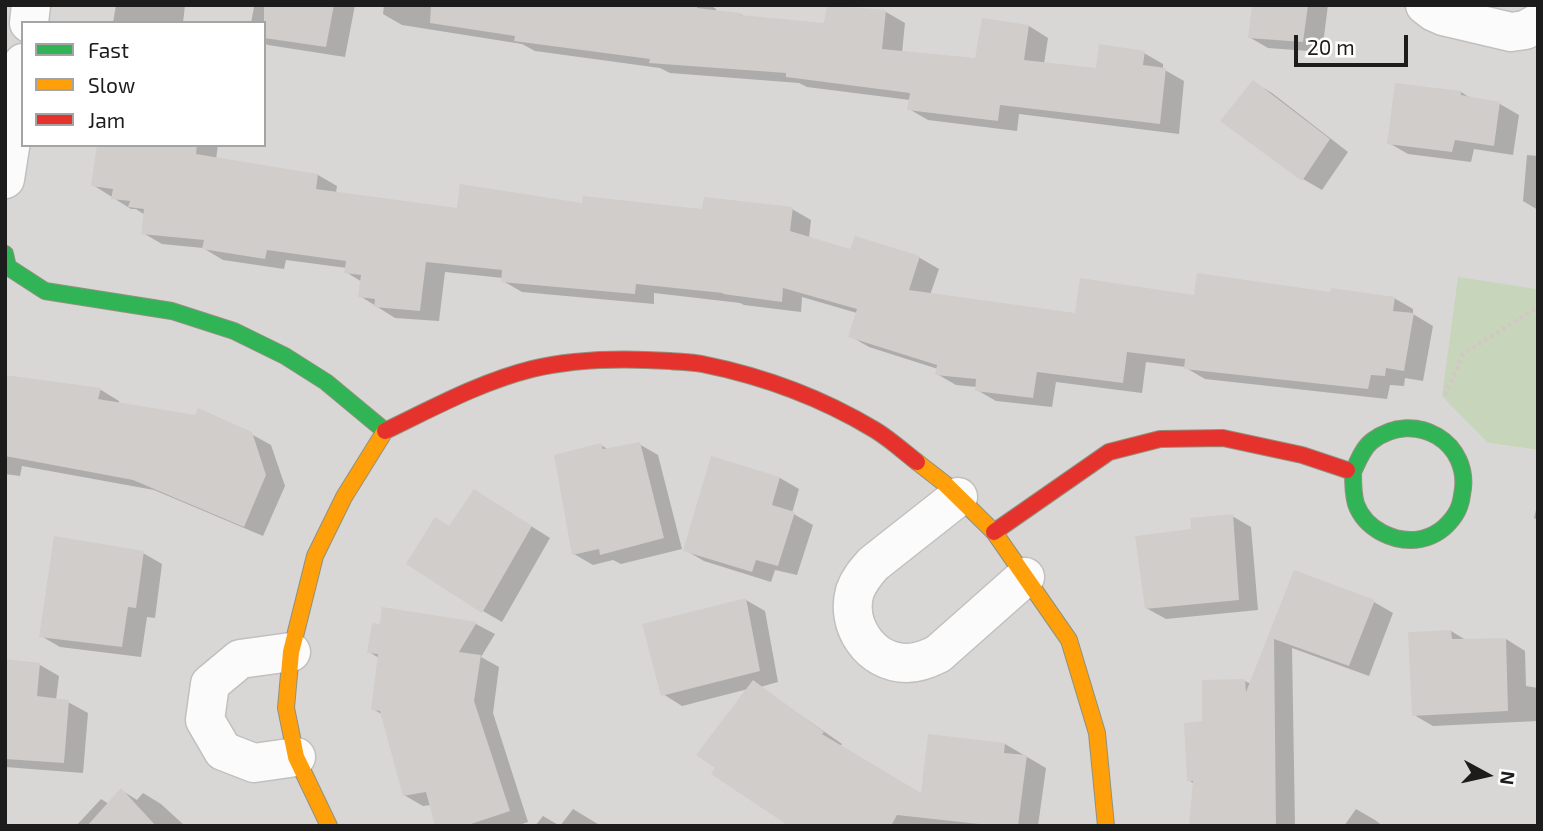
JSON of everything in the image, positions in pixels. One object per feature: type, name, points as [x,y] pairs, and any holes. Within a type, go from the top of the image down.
[{"type":"street","points":[[1425,5],[1443,16],[1511,32],[1525,30],[1538,23]]},
{"type":"street","points":[[5,179],[21,76]]},
{"type":"street","points":[[7,260],[45,291],[172,311],[234,331],[285,356],[326,382],[384,431]]},
{"type":"street","points":[[330,826],[296,757],[286,708],[291,652],[315,556],[345,497],[384,431],[467,391],[532,369],[588,360],[644,359],[699,363],[743,374],[781,386],[835,409],[877,431],[944,483],[994,532],[1069,640],[1097,733],[1106,826]]},
{"type":"street","points":[[1403,427],[1420,428],[1437,435],[1451,446],[1461,461],[1465,478],[1464,496],[1458,512],[1446,526],[1432,536],[1415,540],[1397,539],[1381,533],[1367,522],[1357,507],[1353,472],[1360,455],[1371,442],[1386,432],[1403,427]]},
{"type":"street","points":[[994,532],[1108,452],[1160,439],[1223,438],[1302,455],[1353,472]]},
{"type":"street","points":[[958,497],[873,564],[863,575],[852,604],[853,619],[867,646],[893,662],[923,661],[938,654],[1026,577]]},
{"type":"street","points":[[291,652],[240,659],[210,684],[205,720],[223,751],[254,763],[296,757]]},
{"type":"path","points":[[1429,431],[1463,354],[1538,307]]},
{"type":"shaded area","points":[[5,5],[1538,5],[1538,289],[1458,278],[1488,443],[1538,450],[1538,826],[5,826]]},
{"type":"green space","points":[[1458,277],[1538,289],[1538,450],[1488,443],[1442,396]]},
{"type":"building","points":[[264,5],[334,5],[326,47],[266,38]]},
{"type":"building","points":[[431,5],[697,5],[697,8],[740,15],[824,23],[827,5],[886,10],[882,49],[975,58],[982,18],[1029,25],[1024,60],[1096,68],[1099,44],[1145,51],[1143,65],[1166,68],[1160,124],[1000,105],[998,121],[907,110],[910,93],[786,77],[786,73],[649,63],[650,59],[514,41],[515,36],[430,23]]},
{"type":"building","points":[[1252,5],[1308,5],[1303,42],[1248,38]]},
{"type":"building","points":[[1253,80],[1330,139],[1302,181],[1220,121]]},
{"type":"building","points":[[1395,83],[1461,91],[1461,95],[1500,102],[1494,146],[1455,140],[1452,152],[1387,144]]},
{"type":"building","points":[[97,147],[197,147],[196,154],[318,174],[316,189],[457,208],[460,184],[582,203],[583,196],[702,209],[704,197],[793,207],[790,231],[850,249],[855,236],[920,256],[909,290],[1075,313],[1080,278],[1194,295],[1197,273],[1330,292],[1331,288],[1395,297],[1393,311],[1414,313],[1404,371],[1386,368],[1385,376],[1371,375],[1368,389],[1184,369],[1185,359],[1127,352],[1123,383],[1037,372],[1033,398],[975,391],[976,379],[935,375],[937,365],[848,337],[857,309],[783,288],[782,302],[636,284],[635,294],[501,282],[502,270],[426,262],[420,311],[374,307],[375,299],[358,297],[361,275],[344,273],[346,261],[267,250],[265,259],[202,249],[204,240],[141,234],[144,209],[128,207],[130,201],[111,199],[113,189],[91,186]]},
{"type":"building","points":[[5,375],[101,388],[98,399],[195,415],[198,408],[252,432],[266,475],[244,527],[133,480],[5,456]]},
{"type":"building","points":[[640,442],[664,538],[600,555],[599,549],[572,555],[554,455],[601,443],[603,449]]},
{"type":"building","points":[[711,456],[780,477],[772,505],[795,512],[778,566],[756,560],[752,572],[683,551]]},
{"type":"building","points":[[474,489],[532,526],[482,613],[406,564],[435,517],[449,526]]},
{"type":"building","points":[[1233,514],[1239,600],[1145,609],[1135,536],[1191,529],[1190,518]]},
{"type":"building","points":[[54,536],[144,551],[136,608],[128,607],[122,647],[39,637]]},
{"type":"building","points":[[1294,570],[1375,600],[1349,666],[1274,639],[1276,826],[1189,826],[1193,781],[1187,781],[1184,723],[1202,721],[1202,680],[1245,679],[1246,692]]},
{"type":"building","points":[[746,598],[760,671],[661,696],[642,624]]},
{"type":"building","points":[[382,607],[477,622],[459,652],[481,655],[474,701],[510,811],[465,826],[435,826],[426,792],[403,796],[380,711],[371,710],[378,654],[367,653],[372,623],[380,624]]},
{"type":"building","points":[[1451,630],[1452,639],[1506,638],[1508,711],[1412,716],[1408,632]]},
{"type":"building","points":[[5,659],[40,663],[37,696],[69,700],[64,763],[5,759]]},
{"type":"building","points":[[753,680],[824,732],[822,734],[921,793],[928,734],[1005,743],[1004,753],[1027,755],[1018,826],[897,815],[891,826],[789,826],[711,774],[715,768],[696,755]]},
{"type":"building","points":[[121,788],[156,826],[87,826]]},
{"type":"traffic: fast","points":[[5,254],[8,267],[45,291],[172,311],[234,331],[285,356],[326,382],[385,431]]},
{"type":"traffic: fast","points":[[1347,470],[1353,472],[1354,496],[1360,513],[1366,521],[1391,537],[1411,540],[1431,536],[1448,523],[1460,503],[1463,476],[1459,460],[1450,446],[1437,436],[1422,430],[1406,428],[1389,432],[1372,441],[1363,451],[1353,472]]},
{"type":"traffic: slow","points":[[329,826],[296,757],[286,708],[291,652],[315,556],[344,497],[385,431]]},
{"type":"traffic: slow","points":[[917,462],[944,483],[994,532],[1069,640],[1097,733],[1106,826]]},
{"type":"traffic: jam","points":[[385,431],[475,388],[532,369],[601,360],[670,361],[698,363],[724,369],[813,398],[875,430],[917,462]]},
{"type":"traffic: jam","points":[[994,532],[1109,452],[1160,439],[1223,438],[1302,455],[1347,470]]}]
